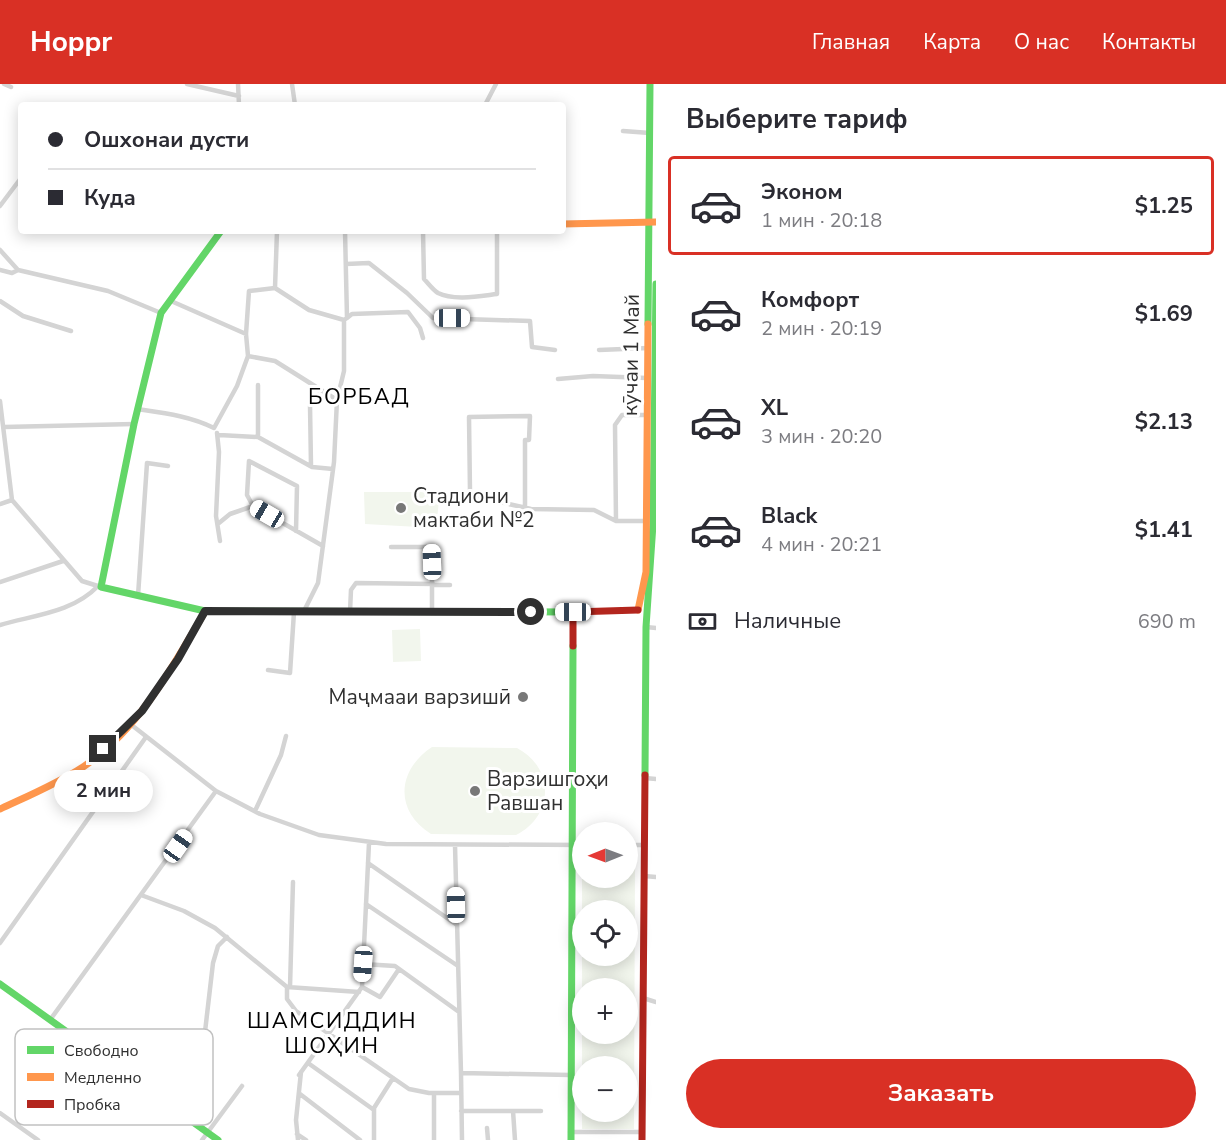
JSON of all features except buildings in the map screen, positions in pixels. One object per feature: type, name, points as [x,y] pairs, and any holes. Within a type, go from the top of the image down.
[{"type":"main road","name":"кӯчаи 1 Май","points":[[638,610],[651,557],[646,521],[646,415],[652,222],[650,84]]},
{"type":"main road","points":[[566,224],[652,222]]},
{"type":"main road","points":[[219,234],[161,313],[137,409],[100,586],[205,611],[573,612],[638,610],[648,600]]},
{"type":"main road","name":"кӯчаи 1 Май","points":[[642,1136],[646,626],[651,557],[656,284]]},
{"type":"main road","points":[[638,610],[643,615],[646,626]]},
{"type":"main road","points":[[2,808],[90,762],[142,711],[178,659],[205,611]]},
{"type":"main road","points":[[571,1140],[573,612]]},
{"type":"main road","points":[[0,984],[63,1029]]},
{"type":"main road","points":[[197,1125],[218,1140]]},
{"type":"street","points":[[4,84],[11,87]]},
{"type":"street","points":[[187,84],[238,96]]},
{"type":"street","points":[[238,84],[239,102]]},
{"type":"street","points":[[292,84],[295,102]]},
{"type":"street","points":[[487,102],[496,84]]},
{"type":"street","points":[[623,131],[650,133]]},
{"type":"street","points":[[0,206],[18,182]]},
{"type":"street","points":[[275,288],[277,234]]},
{"type":"street","points":[[303,612],[318,583],[333,469],[337,400],[344,371],[345,234]]},
{"type":"street","points":[[423,234],[424,279],[437,293],[449,296],[479,296],[497,294],[497,234]]},
{"type":"street","points":[[0,250],[18,270],[108,291],[161,313]]},
{"type":"street","points":[[346,264],[369,264],[420,304],[433,318],[530,321],[532,347],[555,350]]},
{"type":"street","points":[[0,270],[12,273],[18,270]]},
{"type":"street","points":[[214,428],[237,386],[248,356],[246,334],[249,291],[275,288],[309,310],[346,319]]},
{"type":"street","points":[[171,301],[246,334]]},
{"type":"street","points":[[0,302],[23,316],[71,331]]},
{"type":"street","points":[[412,314],[420,304]]},
{"type":"street","points":[[346,319],[352,314],[408,312],[412,314],[423,338]]},
{"type":"street","points":[[599,350],[648,348]]},
{"type":"street","points":[[248,356],[275,361],[337,400]]},
{"type":"street","points":[[558,379],[593,376],[647,378]]},
{"type":"street","points":[[258,385],[258,437]]},
{"type":"street","points":[[310,466],[310,405],[318,389]]},
{"type":"street","points":[[0,401],[12,500],[82,581],[100,586]]},
{"type":"street","points":[[137,409],[183,417],[214,428],[219,435],[216,516],[219,523],[220,541]]},
{"type":"street","points":[[616,521],[615,426],[622,416],[646,415]]},
{"type":"street","points":[[525,508],[525,440],[529,440],[530,416],[469,417],[470,492],[473,496],[525,508],[594,510],[616,521],[646,521]]},
{"type":"street","points":[[4,427],[134,424]]},
{"type":"street","points":[[219,435],[258,437],[310,466],[333,469]]},
{"type":"street","points":[[296,531],[297,486],[249,461],[247,495],[253,506],[296,531],[323,546]]},
{"type":"street","points":[[138,596],[147,463],[168,466]]},
{"type":"street","points":[[0,504],[12,500]]},
{"type":"street","points":[[219,523],[230,514],[240,513],[253,506]]},
{"type":"street","points":[[391,547],[432,547],[432,613]]},
{"type":"street","points":[[0,582],[63,561]]},
{"type":"street","points":[[350,612],[351,590],[356,583],[450,585]]},
{"type":"street","points":[[0,625],[54,612],[88,597],[100,586]]},
{"type":"street","points":[[268,670],[290,673],[294,612]]},
{"type":"street","points":[[646,626],[656,628]]},
{"type":"street","points":[[129,723],[216,792],[255,811],[319,835],[369,843],[571,845]]},
{"type":"street","points":[[255,811],[286,736]]},
{"type":"street","points":[[0,943],[146,737]]},
{"type":"street","points":[[645,778],[656,779]]},
{"type":"street","points":[[50,1020],[216,792]]},
{"type":"street","points":[[0,800],[2,808]]},
{"type":"street","points":[[298,1140],[296,1120],[300,1074],[360,990],[369,843]]},
{"type":"street","points":[[453,1140],[462,1139],[455,844]]},
{"type":"street","points":[[638,844],[644,844]]},
{"type":"street","points":[[368,863],[457,925]]},
{"type":"street","points":[[644,876],[656,877]]},
{"type":"street","points":[[293,882],[287,999],[296,1011],[409,1089],[434,1093],[461,1093]]},
{"type":"street","points":[[141,895],[184,911],[227,937],[289,987],[360,990],[380,997],[399,969]]},
{"type":"street","points":[[366,904],[458,966]]},
{"type":"street","points":[[205,1029],[213,963],[218,946],[227,937]]},
{"type":"street","points":[[363,964],[391,965],[459,1012]]},
{"type":"street","points":[[643,998],[656,1002]]},
{"type":"street","points":[[308,1063],[374,1110]]},
{"type":"street","points":[[461,1073],[570,1075]]},
{"type":"street","points":[[374,1140],[374,1110],[393,1078]]},
{"type":"street","points":[[213,1124],[242,1086]]},
{"type":"street","points":[[434,1093],[434,1140]]},
{"type":"street","points":[[300,1094],[360,1140]]},
{"type":"street","points":[[513,1111],[514,1140]]},
{"type":"street","points":[[461,1112],[541,1111]]},
{"type":"street","points":[[0,1113],[15,1124]]},
{"type":"street","points":[[17,1125],[38,1140]]},
{"type":"street","points":[[202,1140],[212,1125]]},
{"type":"street","points":[[487,1128],[488,1140]]},
{"type":"street","points":[[570,1132],[642,1136]]},
{"type":"street","points":[[297,1134],[306,1140]]},
{"type":"shaded area","name":"Стадиони мактаби №2","points":[[364,492],[440,492],[436,528],[365,524]]},
{"type":"shaded area","points":[[420,629],[421,661],[393,662],[392,630]]},
{"type":"shaded area","points":[[432,747],[517,748],[538,767],[543,779],[545,792],[538,816],[529,827],[516,835],[431,834],[419,825],[411,814],[404,790],[412,767],[420,756]]},
{"type":"shaded area","points":[[582,888],[635,888],[635,900],[582,900]]},
{"type":"shaded area","points":[[582,966],[635,966],[635,978],[582,978]]},
{"type":"shaded area","points":[[582,1044],[634,1044],[634,1056],[582,1056]]},
{"type":"shaded area","points":[[582,1122],[634,1122],[634,1129],[582,1129]]},
{"type":"traffic: fast","points":[[648,324],[650,84]]},
{"type":"traffic: fast","points":[[205,611],[101,587],[134,424],[161,313],[219,234]]},
{"type":"traffic: fast","points":[[645,775],[646,627],[653,524],[656,284]]},
{"type":"traffic: fast","points":[[203,615],[205,611],[573,612]]},
{"type":"traffic: fast","points":[[571,1140],[573,646]]},
{"type":"traffic: fast","points":[[0,984],[63,1029]]},
{"type":"traffic: fast","points":[[197,1125],[218,1140]]},
{"type":"traffic: slow","points":[[566,224],[656,222]]},
{"type":"traffic: slow","points":[[638,610],[646,572],[648,324]]},
{"type":"traffic: slow","points":[[0,809],[42,790],[83,767],[120,736],[165,678],[203,615]]},
{"type":"traffic: jam","points":[[573,646],[573,612],[638,610]]},
{"type":"traffic: jam","points":[[642,1140],[645,775]]},
{"type":"place","name":"Стадиони мактаби №2","points":[[401,508]]},
{"type":"place","name":"Маҷмааи варзишӣ","points":[[523,697]]},
{"type":"place","name":"Варзишгоҳи Равшан","points":[[475,791]]},
{"type":"district","name":"БОРБАД","points":[[359,396]]},
{"type":"district","name":"ШАМСИДДИН ШОҲИН","points":[[332,1032]]},
{"type":"route","points":[[103,749],[142,711],[178,659],[205,611],[531,612]]}]
